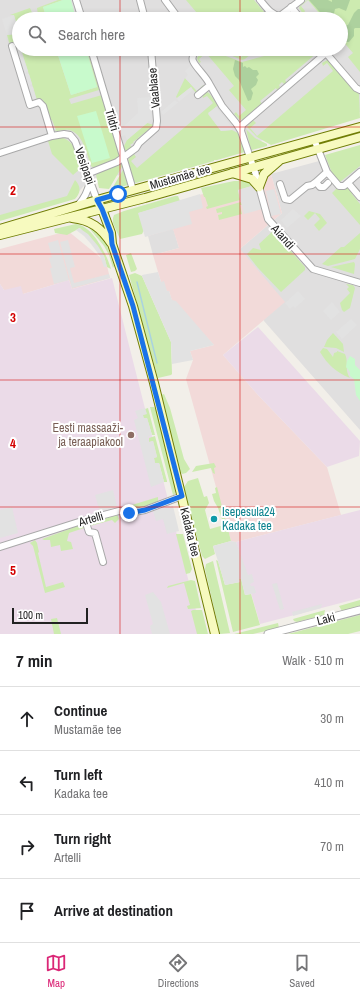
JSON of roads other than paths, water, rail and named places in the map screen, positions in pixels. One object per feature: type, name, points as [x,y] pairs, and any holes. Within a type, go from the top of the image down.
[{"type":"main road","name":"Mustamäe tee","points":[[0,229],[78,205],[185,176],[248,155],[360,127]]},
{"type":"main road","name":"Mustamäe tee","points":[[0,235],[102,209],[360,137]]},
{"type":"main road","points":[[231,173],[252,179],[259,187],[264,174],[281,160]]},
{"type":"main road","points":[[91,211],[97,204],[97,200]]},
{"type":"main road","name":"Kadaka tee","points":[[97,200],[111,233],[112,244],[133,306],[182,496],[215,634]]},
{"type":"main road","points":[[68,217],[91,222],[103,232],[112,244]]},
{"type":"street","points":[[76,0],[80,12]]},
{"type":"street","points":[[140,0],[143,12]]},
{"type":"street","points":[[165,0],[173,12]]},
{"type":"street","points":[[260,0],[270,12]]},
{"type":"street","points":[[285,12],[301,0]]},
{"type":"street","points":[[291,7],[295,12]]},
{"type":"street","points":[[15,56],[30,105],[39,102],[43,106],[52,136]]},
{"type":"street","name":"Tildri","points":[[93,56],[133,190]]},
{"type":"street","name":"Vaablase","points":[[123,158],[156,128],[157,121],[152,56]]},
{"type":"street","name":"Aiandi","points":[[192,56],[193,61],[208,79],[222,106],[236,122],[241,131],[268,219],[313,269],[360,283]]},
{"type":"street","points":[[241,131],[243,124],[320,56]]},
{"type":"street","points":[[330,56],[356,88],[360,90]]},
{"type":"street","points":[[198,95],[210,85]]},
{"type":"street","name":"Vesipapi","points":[[0,153],[52,136],[64,134],[70,135],[75,141],[97,200]]},
{"type":"street","points":[[314,139],[327,172],[339,186],[344,186],[360,172]]},
{"type":"street","points":[[87,174],[109,166],[123,158]]},
{"type":"street","points":[[280,184],[285,199],[290,200],[307,186],[316,182],[327,172]]},
{"type":"street","points":[[181,187],[182,180],[185,176]]},
{"type":"street","points":[[78,205],[88,192],[90,181]]},
{"type":"street","points":[[316,182],[320,187],[324,187],[328,183]]},
{"type":"street","points":[[348,183],[360,197]]},
{"type":"street","name":"Artelli","points":[[0,547],[85,520],[119,511],[129,513],[145,510],[182,496]]},
{"type":"street","points":[[85,520],[89,532],[95,533],[103,562]]},
{"type":"street","name":"Laki","points":[[268,634],[360,610]]},
{"type":"waterway","points":[[137,282],[157,363]]},
{"type":"place","name":"Eesti massaaži- ja teraapiakool","points":[[131,435]]},
{"type":"place","name":"Isepesula24 Kadaka tee","points":[[214,519]]}]
